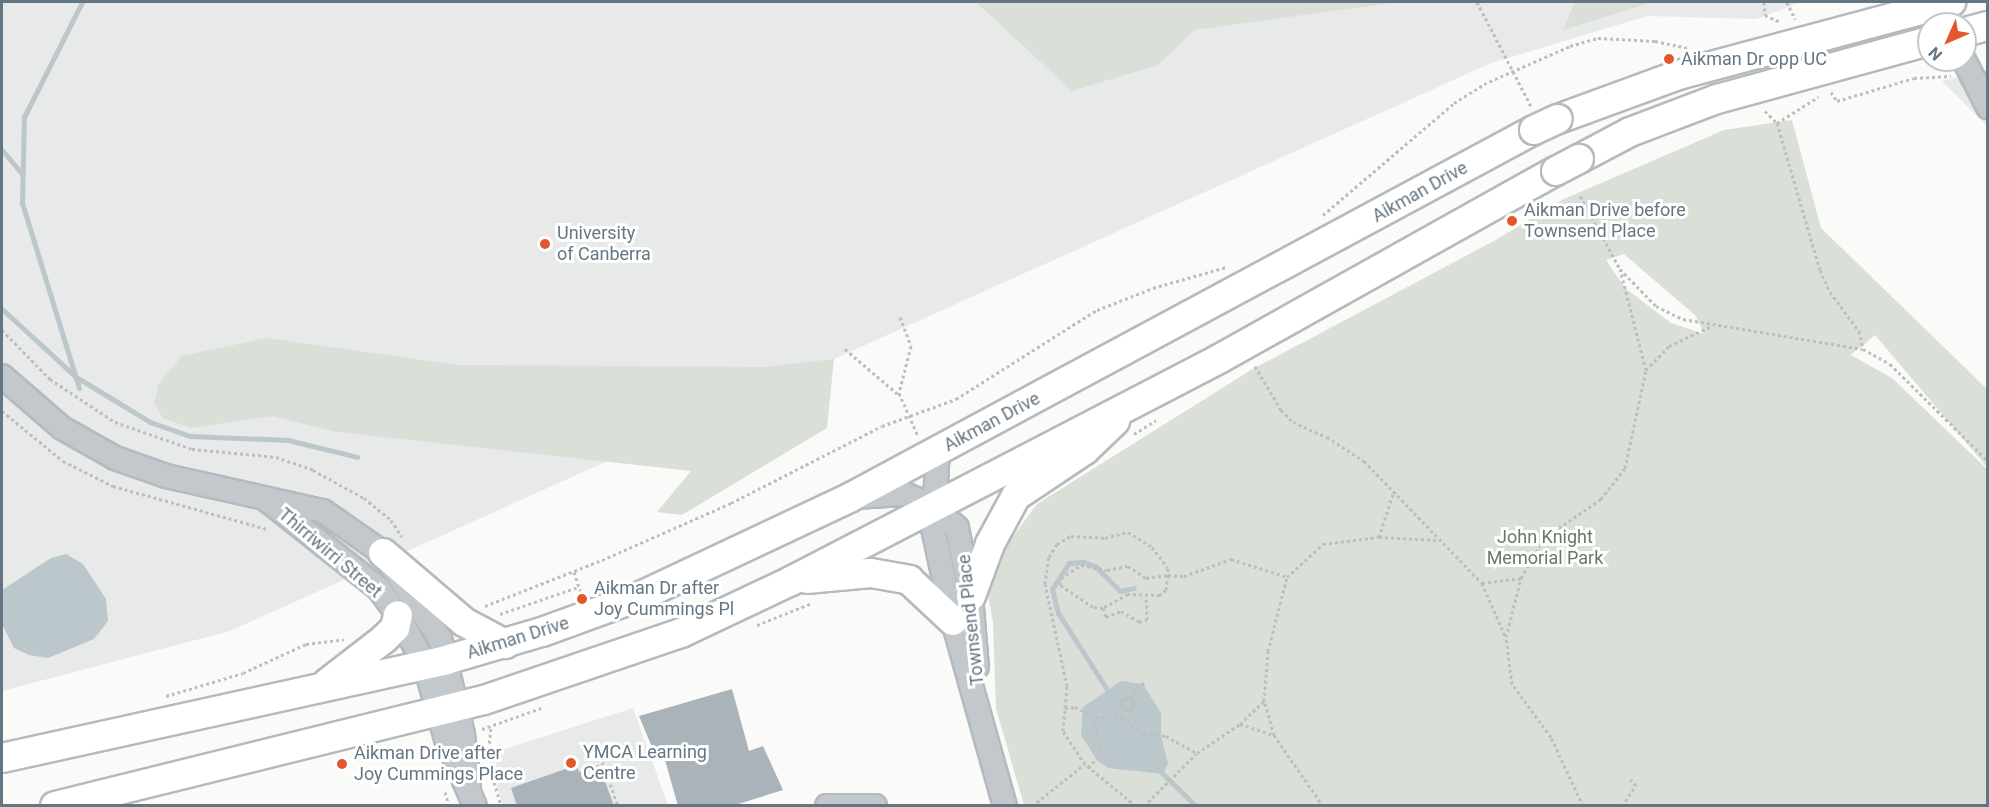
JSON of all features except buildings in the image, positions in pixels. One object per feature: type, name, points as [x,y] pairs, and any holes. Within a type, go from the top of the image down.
[{"type":"main road","name":"Aikman Drive","points":[[2,758],[436,663],[505,644],[641,596],[851,497],[933,454],[1541,118],[1678,75],[1947,10]]},
{"type":"main road","points":[[55,806],[447,709],[681,633],[791,581],[1136,401],[1630,132],[1717,99],[1917,44]]},
{"type":"main road","points":[[971,596],[990,544],[1016,496],[1085,450],[1136,401]]},
{"type":"main road","points":[[393,546],[464,621],[505,644]]},
{"type":"main road","points":[[791,581],[871,573],[909,580],[953,621]]},
{"type":"main road","points":[[321,688],[384,639],[394,628],[398,615]]},
{"type":"street","points":[[1970,72],[1988,107]]},
{"type":"street","name":"Thirriwirri Street","points":[[2,376],[62,428],[115,458],[166,476],[323,511],[393,546],[430,618],[436,663],[472,795]]},
{"type":"street","name":"Townsend Place","points":[[933,454],[933,528],[953,621],[980,710],[1005,806]]},
{"type":"street","name":"Townsend Place","points":[[851,497],[904,494],[932,506],[957,528],[971,596],[980,710]]},
{"type":"street","name":"Thirriwirri Street","points":[[262,496],[379,589],[436,663]]},
{"type":"street","points":[[828,806],[875,806]]},
{"type":"path","points":[[1477,2],[1513,72],[1541,118]]},
{"type":"path","points":[[1764,2],[1764,13],[1770,20],[1796,21],[1787,2]]},
{"type":"path","points":[[1314,222],[1454,103],[1513,72],[1598,38],[1654,41],[1701,50]]},
{"type":"path","points":[[1777,123],[1829,90],[1837,101],[1914,78]]},
{"type":"path","points":[[1761,108],[1777,123],[1820,270],[1830,292],[1859,331],[1863,349]]},
{"type":"path","points":[[1506,637],[1521,578],[1544,538],[1601,499],[1625,468],[1646,370],[1620,269],[1580,196]]},
{"type":"path","points":[[482,608],[574,572],[731,503],[909,416],[978,388],[1060,330],[1097,310],[1153,288],[1231,265]]},
{"type":"path","points":[[1620,269],[1656,306],[1683,319],[1714,326],[1863,349],[1890,364],[1988,461]]},
{"type":"path","points":[[900,317],[911,346],[900,397]]},
{"type":"path","points":[[1646,370],[1675,342],[1714,326]]},
{"type":"path","points":[[2,330],[50,380],[115,422],[192,449],[276,457],[313,470],[364,498],[390,520],[393,546]]},
{"type":"path","points":[[845,349],[900,397],[933,454]]},
{"type":"path","points":[[1251,359],[1281,410],[1293,422],[1327,437],[1364,461],[1436,540],[1482,583],[1506,637],[1512,684],[1551,737],[1582,806]]},
{"type":"path","points":[[2,411],[63,461],[113,486],[256,523],[277,533]]},
{"type":"path","points":[[1378,537],[1393,495]]},
{"type":"path","points":[[1136,806],[1087,766],[1063,731],[1067,686],[1045,584],[1049,556],[1057,544],[1071,536],[1105,538],[1128,532],[1152,547],[1168,568],[1168,574],[1166,590],[1160,596],[1128,594],[1103,608],[1093,607],[1072,594],[1060,585],[1061,578],[1081,565],[1107,570],[1128,566],[1146,578],[1168,574],[1184,576],[1231,559],[1287,577]]},
{"type":"path","points":[[1323,806],[1274,735],[1264,701],[1268,651],[1287,577],[1323,544],[1378,537],[1436,540]]},
{"type":"path","points":[[574,572],[582,599]]},
{"type":"path","points":[[1482,583],[1521,578]]},
{"type":"path","points":[[497,615],[578,587]]},
{"type":"path","points":[[1103,608],[1106,617],[1121,611],[1139,622],[1147,620],[1146,596]]},
{"type":"path","points":[[158,700],[180,690],[243,673],[306,644],[354,636]]},
{"type":"path","points":[[1125,710],[1121,702],[1130,698],[1144,682]]},
{"type":"path","points":[[1122,717],[1125,710],[1133,707],[1130,698]]},
{"type":"path","points":[[1144,806],[1197,753],[1240,724],[1264,701]]},
{"type":"path","points":[[1065,708],[1075,707],[1095,717],[1122,717],[1144,734],[1166,736],[1197,753]]},
{"type":"path","points":[[1032,806],[1096,760],[1100,749],[1095,738],[1095,717]]},
{"type":"path","points":[[1240,724],[1274,735]]},
{"type":"path","points":[[491,726],[488,760],[501,806]]},
{"type":"path","points":[[600,756],[618,806]]},
{"type":"path","points":[[1622,806],[1636,785],[1630,779]]},
{"type":"shaded area","name":"University of Canberra","points":[[2,2],[1801,2],[1756,19],[1647,16],[1489,64],[230,631],[2,691]]},
{"type":"shaded area","points":[[1987,70],[1987,126],[1942,81]]},
{"type":"shaded area","points":[[66,554],[83,564],[106,599],[108,621],[94,639],[48,658],[29,655],[14,648],[2,624],[2,590],[51,558]]},
{"type":"shaded area","points":[[1121,681],[1143,684],[1161,713],[1161,736],[1168,763],[1163,774],[1108,768],[1097,760],[1081,735],[1083,707]]},
{"type":"shaded area","name":"YMCA Learning Centre","points":[[633,708],[668,805],[502,805],[489,754]]},
{"type":"green space","points":[[976,2],[1399,2],[1194,30],[1158,65],[1072,91]]},
{"type":"green space","points":[[1575,2],[1653,2],[1563,30]]},
{"type":"green space","name":"John Knight Memorial Park","points":[[1792,120],[1821,228],[1987,389],[1987,467],[1875,335],[1851,355],[1892,378],[1987,469],[1987,805],[1024,805],[996,709],[993,622],[987,590],[992,584],[996,559],[1037,504],[1251,370],[1492,242],[1564,199],[1724,130]],"holes":[[[1624,254],[1696,316],[1704,334],[1671,323],[1625,288],[1606,260]]]},
{"type":"green space","points":[[266,338],[458,365],[764,367],[834,359],[827,428],[682,515],[657,512],[691,471],[337,432],[272,416],[191,428],[163,418],[154,403],[159,383],[182,356]]},
{"type":"waterway","points":[[79,388],[22,203],[24,117],[82,2]]},
{"type":"waterway","points":[[2,150],[22,174]]},
{"type":"waterway","points":[[2,309],[76,377],[150,422],[190,436],[288,440],[357,457]]},
{"type":"waterway","points":[[1110,694],[1058,613],[1052,589],[1069,563],[1083,562],[1095,566],[1120,591],[1134,588]]},
{"type":"waterway","points":[[1158,769],[1196,806]]},
{"type":"place","name":"Aikman Dr opp UC","points":[[1669,59]]},
{"type":"place","name":"Aikman Drive before Townsend Place","points":[[1512,221]]},
{"type":"place","name":"University of Canberra","points":[[545,244]]},
{"type":"place","name":"Aikman Dr after Joy Cummings Pl","points":[[582,599]]},
{"type":"place","name":"YMCA Learning Centre","points":[[571,763]]},
{"type":"place","name":"Aikman Drive after Joy Cummings Place","points":[[342,764]]}]
